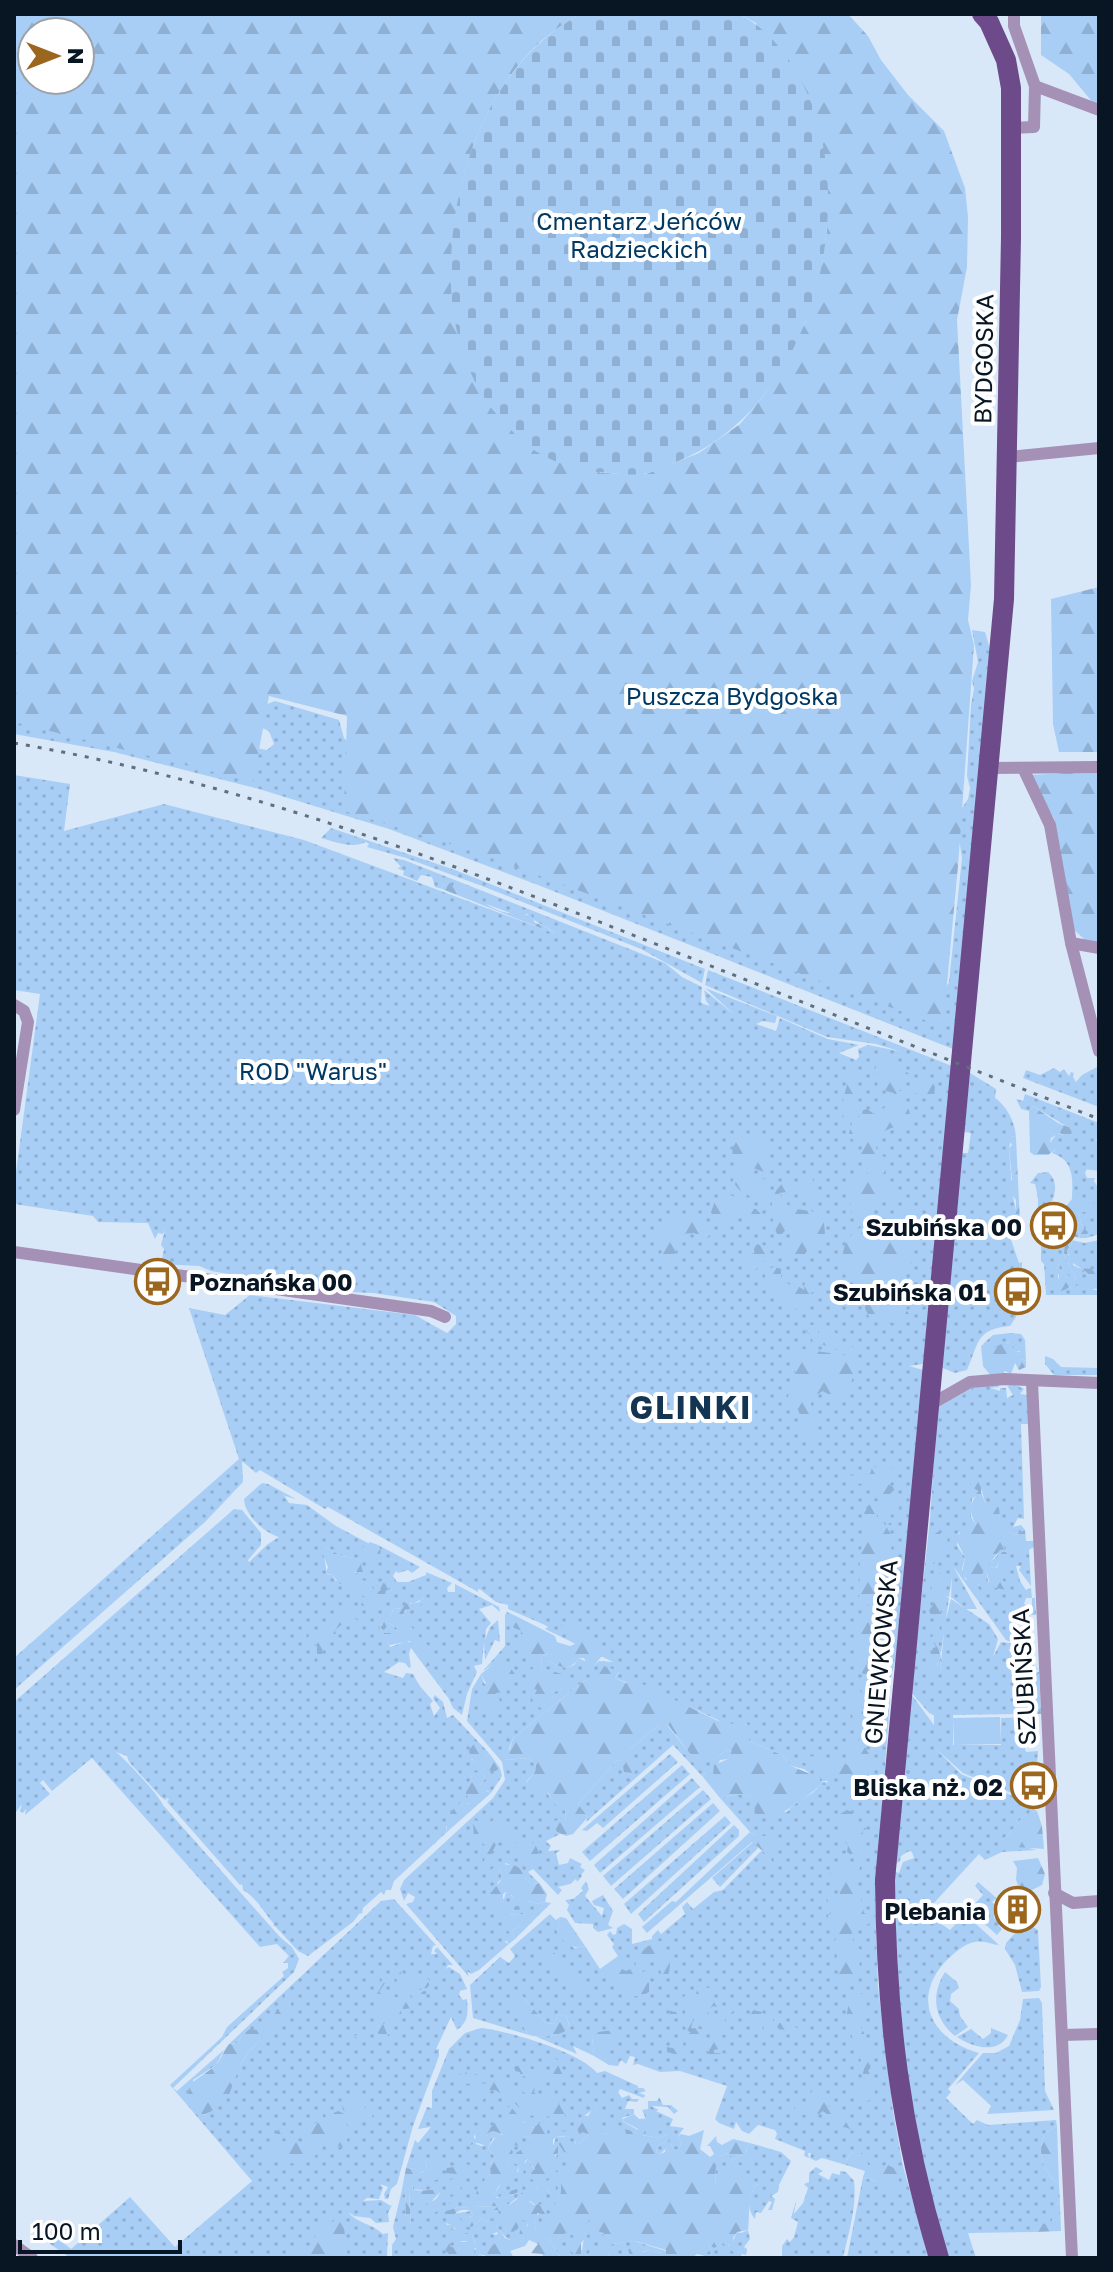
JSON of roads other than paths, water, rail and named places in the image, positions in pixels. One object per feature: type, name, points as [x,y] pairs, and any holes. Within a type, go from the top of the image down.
[{"type":"main road","name":"BYDGOSKA","points":[[982,14],[1003,52],[1011,88],[1012,128],[1008,457],[1002,630],[989,768]]},
{"type":"main road","name":"GNIEWKOWSKA","points":[[939,2258],[922,2202],[897,2080],[887,1978],[885,1880],[989,768]]},
{"type":"street","points":[[1012,128],[1034,127],[1035,86],[1014,26],[1014,14]]},
{"type":"street","points":[[1035,86],[1099,110]]},
{"type":"street","points":[[1008,457],[1099,448]]},
{"type":"street","points":[[989,768],[1099,767]]},
{"type":"street","points":[[1023,768],[1050,825],[1071,943],[1099,1051]]},
{"type":"street","points":[[1071,943],[1099,948]]},
{"type":"street","points":[[14,1005],[24,1011],[28,1022],[14,1110]]},
{"type":"street","points":[[14,1252],[431,1311],[445,1317]]},
{"type":"street","points":[[928,1406],[970,1382],[1005,1379],[1099,1383]]},
{"type":"street","name":"SZUBIŃSKA","points":[[1032,1382],[1072,2258]]},
{"type":"street","points":[[1054,1893],[1073,1903],[1099,1901]]},
{"type":"street","points":[[1056,1920],[1073,1903]]},
{"type":"street","points":[[1062,2035],[1099,2034]]},
{"type":"street","points":[[14,2245],[32,2258]]},
{"type":"railway","points":[[14,743],[177,778],[415,852],[1099,1119]]},
{"type":"place","name":"Szubińska 00","points":[[1053,1226]]},
{"type":"place","name":"Poznańska 00","points":[[158,1281]]},
{"type":"place","name":"Szubińska 01","points":[[1017,1291]]},
{"type":"place","name":"Bliska nż. 02","points":[[1034,1786]]},
{"type":"place","name":"Plebania","points":[[1017,1910]]},
{"type":"district","name":"GLINKI","points":[[691,1407]]},
{"type":"park label","name":"Cmentarz Jeńców Radzieckich","points":[[639,234]]},
{"type":"park label","name":"Puszcza Bydgoska","points":[[732,695]]},
{"type":"park label","name":"ROD \"Warus\"","points":[[313,1070]]}]
